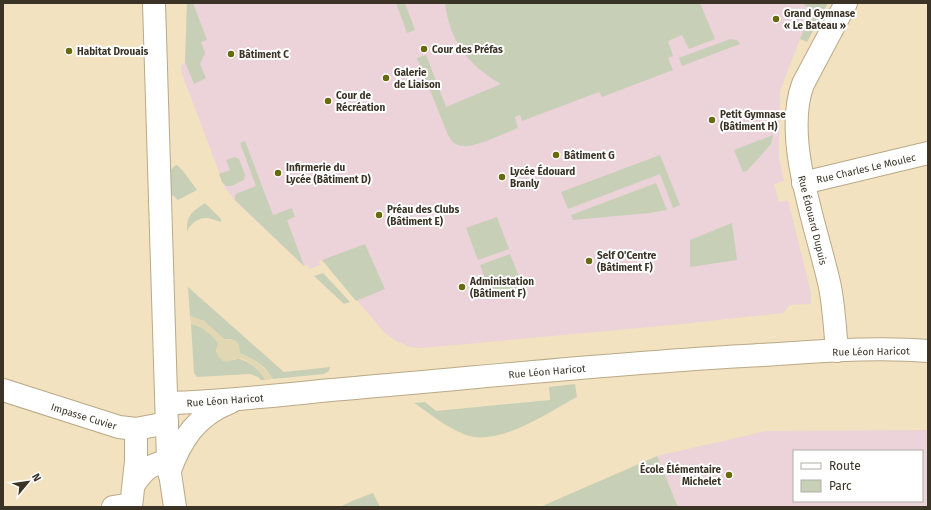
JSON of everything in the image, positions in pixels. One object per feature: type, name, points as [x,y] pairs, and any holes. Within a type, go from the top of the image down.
[{"type":"street","points":[[154,3],[169,466],[175,507]]},
{"type":"street","name":"Rue Édouard Dupuis","points":[[837,351],[830,287],[803,183],[797,138],[798,108],[801,90],[846,3]]},
{"type":"street","name":"Rue Charles Le Moulec","points":[[803,183],[928,153]]},
{"type":"street","name":"Rue Léon Haricot","points":[[167,413],[246,399],[584,368],[837,351],[885,349],[928,351]]},
{"type":"street","name":"Impasse Cuvier","points":[[3,390],[119,427],[136,429],[167,413]]},
{"type":"street","points":[[162,507],[169,466],[174,461],[180,447],[196,424],[218,407],[246,399]]},
{"type":"street","points":[[127,500],[136,429]]},
{"type":"street","points":[[127,500],[144,471],[148,467],[169,466]]},
{"type":"shaded area","name":"Lycée Édouard Branly","points":[[187,3],[814,3],[780,91],[779,157],[784,181],[774,184],[779,202],[788,200],[811,293],[811,304],[790,305],[783,313],[682,324],[422,348],[411,347],[396,341],[385,333],[322,260],[319,261],[320,265],[309,269],[308,265],[304,266],[236,202],[225,188],[182,74],[181,66],[185,62]]},
{"type":"shaded area","name":"École Élémentaire Michelet","points":[[928,430],[928,507],[678,507],[657,456],[766,431]]},
{"type":"green space","points":[[187,3],[193,3],[207,40],[201,42],[205,53],[200,64],[206,78],[194,84],[185,62]]},
{"type":"green space","points":[[396,3],[405,3],[415,30],[407,33]]},
{"type":"green space","points":[[445,3],[700,3],[715,39],[689,49],[682,35],[668,41],[673,56],[668,58],[673,70],[602,97],[599,92],[522,121],[520,115],[515,117],[518,128],[482,143],[462,146],[457,145],[450,139],[417,58],[426,55],[446,107],[501,84],[479,69],[462,51],[451,29]]},
{"type":"green space","points":[[805,3],[828,3],[807,42],[800,39],[812,9],[804,5]]},
{"type":"green space","points":[[730,39],[737,40],[740,44],[682,66],[679,58]]},
{"type":"green space","points":[[773,135],[771,144],[747,171],[743,172],[734,150]]},
{"type":"green space","points":[[245,141],[273,215],[292,208],[295,217],[287,220],[304,266],[235,200],[235,195],[238,193],[256,186],[240,143]]},
{"type":"green space","points":[[660,155],[680,205],[673,208],[660,174],[568,209],[561,192]]},
{"type":"green space","points":[[235,157],[239,159],[245,175],[244,180],[231,186],[226,186],[222,182],[219,174],[230,170],[226,160]]},
{"type":"green space","points":[[177,165],[197,190],[178,200],[170,193],[169,181],[171,169]]},
{"type":"green space","points":[[656,183],[667,210],[573,220],[571,215]]},
{"type":"green space","points":[[205,203],[221,219],[221,222],[208,218],[201,218],[193,223],[187,231],[189,217]]},
{"type":"green space","points":[[497,217],[509,249],[478,260],[466,228]]},
{"type":"green space","points":[[732,223],[737,260],[690,267],[690,240]]},
{"type":"green space","points":[[365,244],[385,289],[356,301],[322,260]]},
{"type":"green space","points":[[510,254],[525,292],[492,295],[480,265]]},
{"type":"green space","points":[[323,273],[350,302],[344,304],[314,276]]},
{"type":"green space","points":[[188,287],[284,372],[330,367],[329,371],[324,374],[273,379],[265,368],[256,361],[240,353],[231,339],[224,339],[204,321],[190,316]]},
{"type":"green space","points":[[191,324],[206,331],[219,343],[216,351],[220,358],[235,360],[237,358],[246,361],[257,369],[265,380],[261,380],[250,374],[197,377],[194,373]]},
{"type":"green space","points":[[575,384],[577,397],[523,426],[493,436],[479,437],[466,435],[440,421],[414,403],[425,402],[436,411],[550,400],[549,387]]},
{"type":"green space","points":[[657,456],[678,507],[540,507]]},
{"type":"green space","points":[[373,493],[380,507],[340,507],[352,501]]},
{"type":"sand","points":[[190,316],[204,321],[224,339],[235,340],[239,345],[240,353],[259,363],[273,379],[265,380],[261,373],[250,362],[242,358],[228,362],[223,361],[217,352],[218,343],[203,329],[191,324]]},
{"type":"place","name":"Grand Gymnase « Le Bateau »","points":[[776,19]]},
{"type":"place","name":"Cour des Préfas","points":[[424,49]]},
{"type":"place","name":"Habitat Drouais","points":[[69,51]]},
{"type":"place","name":"Bâtiment C","points":[[231,54]]},
{"type":"place","name":"Galerie de Liaison","points":[[386,78]]},
{"type":"place","name":"Cour de Récréation","points":[[328,101]]},
{"type":"place","name":"Petit Gymnase (Bâtiment H)","points":[[712,120]]},
{"type":"place","name":"Bâtiment G","points":[[556,155]]},
{"type":"place","name":"Infirmerie du Lycée (Bâtiment D)","points":[[278,173]]},
{"type":"place","name":"Lycée Édouard Branly","points":[[502,177]]},
{"type":"place","name":"Préau des Clubs (Bâtiment E)","points":[[379,215]]},
{"type":"place","name":"Self O'Centre (Bâtiment F)","points":[[589,261]]},
{"type":"place","name":"Administation (Bâtiment F)","points":[[462,287]]},
{"type":"place","name":"École Élémentaire Michelet","points":[[729,475]]}]
